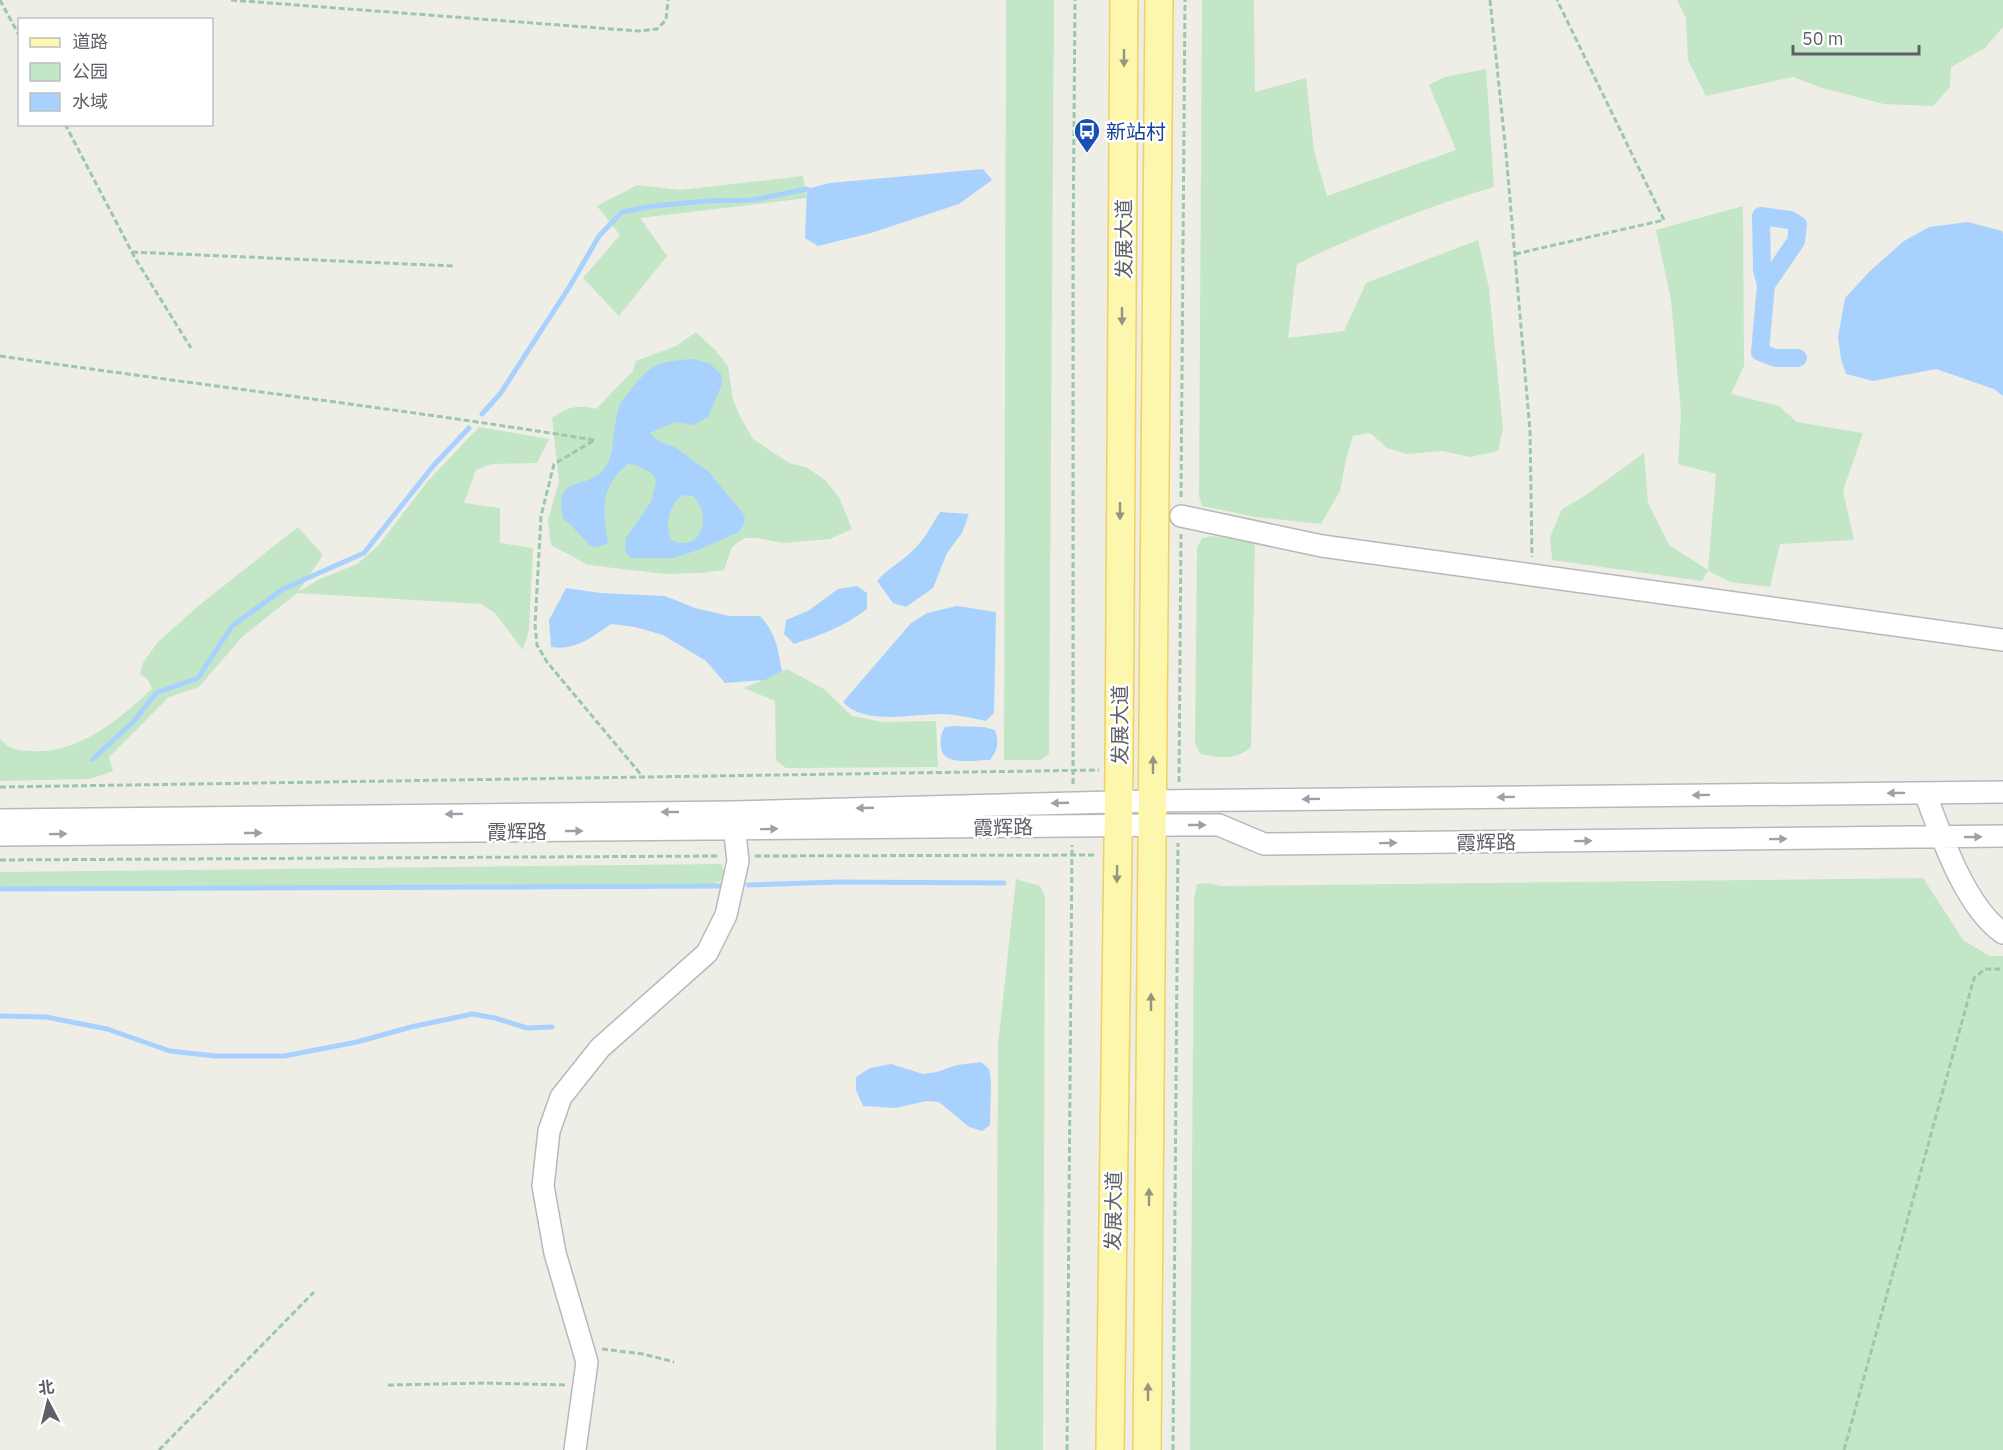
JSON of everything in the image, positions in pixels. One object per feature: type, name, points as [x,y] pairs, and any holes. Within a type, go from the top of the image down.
[{"type":"main road","name":"发展大道","points":[[1110,1450],[1119,770],[1124,0]]},
{"type":"main road","name":"发展大道","points":[[1147,1450],[1166,769],[1159,0]]},
{"type":"street","points":[[1181,516],[1322,546],[2003,640]]},
{"type":"street","name":"霞辉路","points":[[0,820],[734,821],[1072,826],[1118,814],[2003,792]]},
{"type":"street","points":[[1924,793],[1942,837],[1971,896],[1985,918],[2003,933]]},
{"type":"street","name":"霞辉路","points":[[0,835],[734,821],[1072,802],[1118,814]]},
{"type":"street","name":"霞辉路","points":[[1165,813],[1219,825],[1264,844],[2003,836]]},
{"type":"street","points":[[575,1450],[587,1362],[555,1253],[543,1186],[549,1131],[561,1097],[600,1048],[707,953],[726,915],[737,856],[734,821]]},
{"type":"path","points":[[0,0],[18,33]]},
{"type":"path","points":[[231,0],[638,30],[657,29],[666,20],[668,0]]},
{"type":"path","points":[[1072,802],[1075,0]]},
{"type":"path","points":[[1173,1450],[1165,813],[1181,516],[1185,0]]},
{"type":"path","points":[[1490,0],[1530,431],[1533,574]]},
{"type":"path","points":[[1515,254],[1664,220],[1557,0]]},
{"type":"path","points":[[66,126],[132,252],[191,348]]},
{"type":"path","points":[[132,252],[453,266]]},
{"type":"path","points":[[0,356],[162,380],[454,417],[594,440],[554,464],[541,516],[535,625],[537,645],[546,662],[643,777]]},
{"type":"path","points":[[0,787],[1119,770]]},
{"type":"path","points":[[1066,1450],[1072,826]]},
{"type":"path","points":[[0,860],[1117,855]]},
{"type":"path","points":[[1844,1450],[1974,978],[1985,969],[2003,969]]},
{"type":"path","points":[[159,1450],[314,1292]]},
{"type":"path","points":[[583,1347],[643,1354],[674,1362]]},
{"type":"path","points":[[388,1384],[485,1383],[584,1386]]},
{"type":"green space","points":[[1006,0],[1054,0],[1049,754],[1041,760],[1004,760]]},
{"type":"green space","points":[[1202,0],[1254,0],[1255,92],[1306,78],[1314,151],[1327,196],[1456,150],[1429,85],[1445,77],[1486,69],[1494,187],[1394,221],[1297,264],[1288,338],[1344,331],[1366,283],[1478,240],[1489,288],[1503,428],[1498,451],[1470,457],[1443,451],[1407,454],[1387,448],[1370,433],[1353,436],[1340,491],[1321,524],[1255,517],[1202,506],[1199,496]]},
{"type":"green space","points":[[1677,0],[2003,0],[2003,27],[1985,48],[1951,67],[1950,87],[1933,106],[1884,104],[1822,88],[1793,77],[1706,96],[1688,60],[1686,18]]},
{"type":"green space","points":[[803,176],[807,198],[640,218],[667,256],[619,316],[583,278],[620,235],[597,206],[637,185],[680,190]]},
{"type":"green space","points":[[1743,206],[1744,366],[1731,394],[1779,406],[1797,422],[1863,433],[1843,491],[1854,540],[1780,544],[1770,587],[1731,582],[1708,571],[1702,581],[1552,560],[1550,537],[1562,509],[1586,495],[1644,453],[1648,503],[1669,545],[1708,570],[1716,474],[1678,464],[1681,413],[1671,300],[1656,230]]},
{"type":"green space","points":[[696,332],[728,366],[733,400],[753,439],[789,463],[808,468],[826,481],[839,497],[852,529],[830,539],[783,543],[744,538],[732,547],[724,570],[701,573],[665,574],[588,565],[551,545],[548,520],[559,481],[552,418],[562,411],[573,408],[596,409],[633,371],[636,361],[676,346]]},
{"type":"green space","points":[[479,427],[549,439],[537,463],[492,464],[476,470],[464,503],[500,508],[500,543],[533,548],[529,630],[523,650],[495,613],[481,604],[297,593],[242,637],[199,687],[169,697],[109,757],[113,771],[90,779],[0,781],[0,739],[6,745],[16,749],[46,751],[80,742],[111,724],[152,689],[148,680],[140,674],[143,663],[157,643],[197,607],[298,527],[323,555],[298,592],[318,580],[357,564],[378,546],[428,481]]},
{"type":"green space","points":[[1213,536],[1255,543],[1251,747],[1239,755],[1227,757],[1200,754],[1195,743],[1197,548],[1202,538]]},
{"type":"green space","points":[[787,669],[824,689],[852,716],[883,722],[936,721],[938,767],[786,768],[776,760],[775,701],[744,688]]},
{"type":"green space","points":[[721,864],[725,873],[720,881],[708,887],[0,889],[0,872]]},
{"type":"green space","points":[[1923,878],[1964,941],[1990,956],[2003,956],[2003,1450],[1190,1450],[1194,899],[1197,884],[1207,883],[1221,886]]},
{"type":"green space","points":[[1016,879],[1040,886],[1045,896],[1043,1450],[996,1450],[998,1045]]},
{"type":"water","points":[[983,169],[992,180],[959,204],[871,233],[818,246],[805,238],[807,189],[830,183]]},
{"type":"water","points":[[1968,222],[2002,231],[2003,234],[2003,396],[1994,389],[1936,369],[1873,381],[1846,374],[1838,337],[1845,298],[1870,271],[1904,241],[1929,227]]},
{"type":"water","points":[[692,359],[709,363],[721,374],[722,384],[708,417],[694,425],[675,422],[650,433],[660,442],[675,447],[709,472],[745,516],[744,523],[739,532],[673,558],[631,558],[625,551],[626,538],[651,502],[656,482],[653,474],[636,465],[628,464],[612,482],[605,500],[608,543],[598,547],[590,546],[563,519],[561,504],[563,495],[573,485],[597,476],[604,469],[611,454],[619,407],[639,380],[657,366],[672,361]],"holes":[[[683,495],[693,496],[702,513],[701,530],[690,542],[682,543],[671,540],[668,528],[671,509]]]},
{"type":"water","points":[[940,512],[969,514],[962,533],[947,553],[933,588],[906,607],[893,603],[877,581],[916,548]]},
{"type":"water","points":[[857,586],[867,593],[867,609],[859,615],[832,630],[794,644],[784,634],[786,620],[808,611],[838,589]]},
{"type":"water","points":[[566,588],[601,593],[665,596],[695,608],[729,616],[760,616],[773,635],[782,671],[765,680],[725,683],[706,661],[663,635],[635,627],[611,624],[576,645],[551,647],[549,620]]},
{"type":"water","points":[[957,606],[996,612],[994,713],[986,721],[947,714],[876,716],[863,714],[843,702],[911,623],[927,613]]},
{"type":"water","points":[[945,727],[984,727],[995,730],[997,746],[990,760],[953,760],[942,753],[941,736]]},
{"type":"water","points":[[981,1062],[989,1069],[991,1081],[990,1125],[982,1131],[969,1127],[939,1102],[927,1101],[895,1108],[863,1106],[856,1090],[856,1077],[870,1068],[891,1064],[923,1074],[957,1065]]},
{"type":"waterway","points":[[482,414],[500,394],[570,286],[599,236],[622,212],[653,206],[707,201],[753,200],[807,189]]},
{"type":"waterway","points":[[1766,285],[1796,241],[1798,225],[1790,220],[1761,216],[1762,270],[1766,285],[1760,352],[1775,358],[1798,358]]},
{"type":"waterway","points":[[93,759],[134,721],[156,693],[198,678],[232,626],[283,589],[364,553],[434,465],[469,428]]},
{"type":"waterway","points":[[748,885],[838,882],[1004,883]]},
{"type":"waterway","points":[[0,889],[725,886]]},
{"type":"waterway","points":[[0,1016],[46,1017],[107,1029],[170,1051],[215,1056],[284,1056],[357,1042],[472,1014],[527,1028],[552,1027]]},
{"type":"place","name":"新站村","points":[[1087,154]]}]
